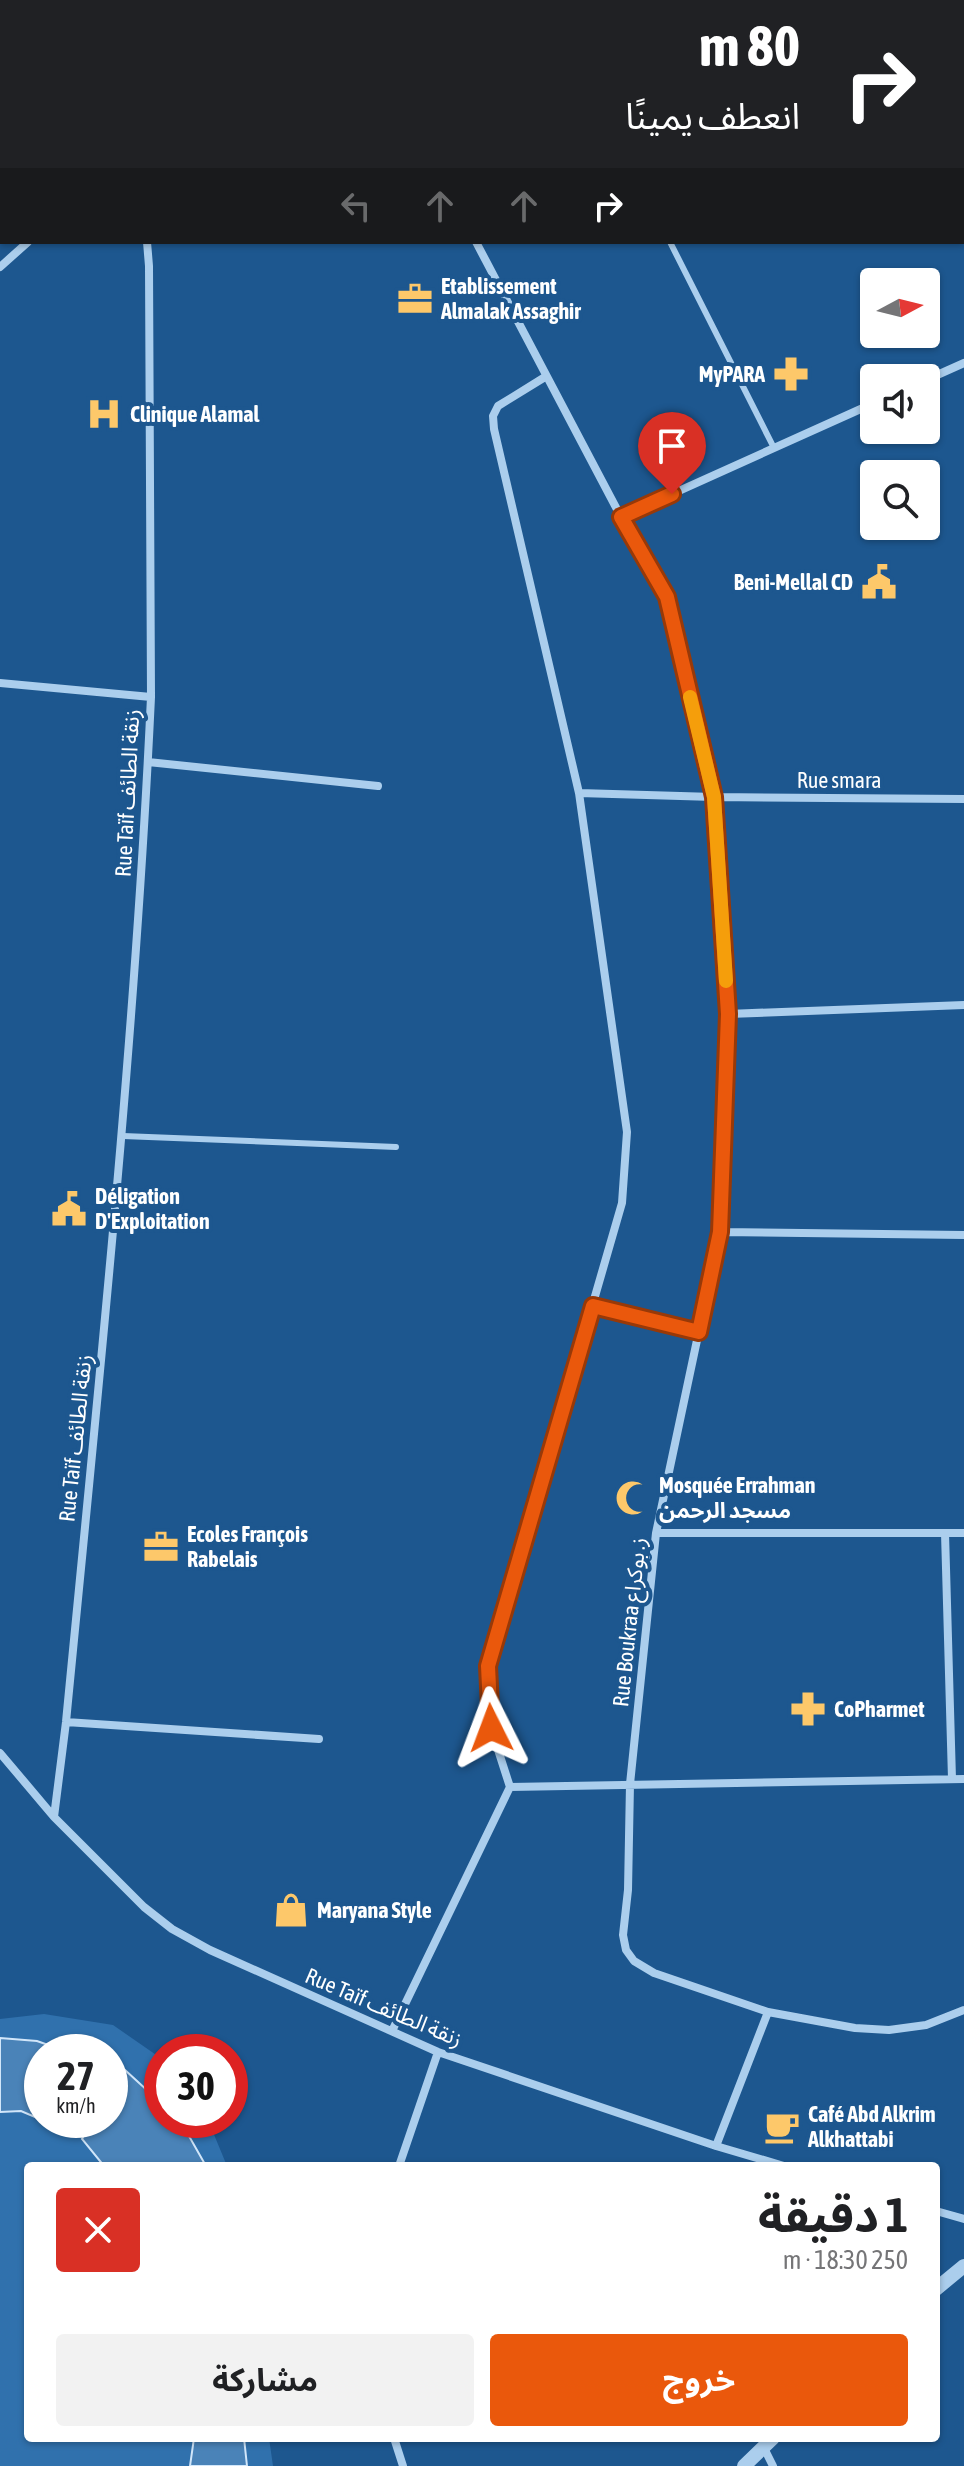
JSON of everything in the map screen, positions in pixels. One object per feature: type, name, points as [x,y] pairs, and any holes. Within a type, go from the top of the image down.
[{"type":"street","points":[[0,267],[26,244]]},
{"type":"street","name":"Rue Taïf زنقة الطائف","points":[[147,244],[150,282],[151,697],[148,762],[123,1136],[54,1817],[116,1882],[172,1929],[210,1950],[438,2052],[770,2162]]},
{"type":"street","name":"Rue Boukraa ز. بوكراع","points":[[477,244],[545,377],[667,597],[714,797],[728,1014],[720,1232],[656,1533],[630,1784],[628,1890],[623,1935],[626,1950],[634,1961],[654,1973],[768,2012]]},
{"type":"street","points":[[940,374],[964,363]]},
{"type":"street","points":[[392,2031],[510,1787],[491,1728],[488,1666],[622,1203],[627,1132],[579,793],[494,429],[493,416],[498,406],[545,377]]},
{"type":"street","points":[[621,517],[860,409]]},
{"type":"street","points":[[0,683],[151,697]]},
{"type":"street","points":[[148,762],[378,786]]},
{"type":"street","name":"Rue smara","points":[[579,793],[964,799]]},
{"type":"street","points":[[728,1014],[964,1005]]},
{"type":"street","points":[[720,1232],[964,1235]]},
{"type":"street","points":[[593,1306],[699,1332]]},
{"type":"street","points":[[656,1533],[964,1533]]},
{"type":"street","points":[[945,1533],[952,1779]]},
{"type":"street","points":[[66,1722],[319,1739]]},
{"type":"street","points":[[0,1753],[54,1817]]},
{"type":"street","points":[[510,1787],[964,1779]]},
{"type":"street","points":[[716,2146],[768,2012],[855,2028],[889,2030],[926,2025],[964,2010]]},
{"type":"street","points":[[400,2162],[438,2052]]},
{"type":"street","points":[[940,2212],[964,2219]]},
{"type":"street","points":[[940,2286],[964,2266]]},
{"type":"street","points":[[395,2442],[403,2466]]},
{"type":"street","points":[[744,2466],[768,2443]]},
{"type":"street","points":[[768,2443],[773,2466]]},
{"type":"lane","points":[[671,244],[774,448]]},
{"type":"lane","points":[[123,1136],[396,1147]]},
{"type":"shaded area","points":[[44,2014],[113,2025],[126,2034],[24,2034],[24,2138],[128,2138],[128,2035],[144,2047],[144,2138],[215,2138],[225,2162],[24,2162],[24,2442],[270,2442],[273,2466],[0,2466],[0,2019]]},
{"type":"building","points":[[0,2038],[24,2040],[24,2112],[0,2112]]},
{"type":"building","points":[[128,2073],[144,2087],[144,2138],[190,2138],[204,2162],[101,2162],[82,2139],[128,2138]]},
{"type":"building","points":[[193,2442],[244,2442],[247,2466],[190,2466]]},
{"type":"slow traffic","points":[[690,697],[714,797],[726,981]]},
{"type":"place","name":"Etablissement Almalak Assaghir","points":[[415,299]]},
{"type":"place","name":"MyPARA","points":[[791,374]]},
{"type":"place","name":"Clinique Alamal","points":[[104,414]]},
{"type":"place","name":"Beni-Mellal CD","points":[[879,582]]},
{"type":"place","name":"Déligation D'Exploitation","points":[[69,1209]]},
{"type":"place","name":"Mosquée Errahman مسجد الرحمن","points":[[633,1498]]},
{"type":"place","name":"Ecoles François Rabelais","points":[[161,1547]]},
{"type":"place","name":"CoPharmet","points":[[808,1709]]},
{"type":"place","name":"Maryana Style","points":[[291,1910]]},
{"type":"place","name":"Café Abd Alkrim Alkhattabi","points":[[782,2127]]},
{"type":"route","points":[[491,1728],[488,1666],[593,1306],[699,1332],[720,1232],[728,1014],[714,797],[667,597],[621,517],[672,494]]}]
